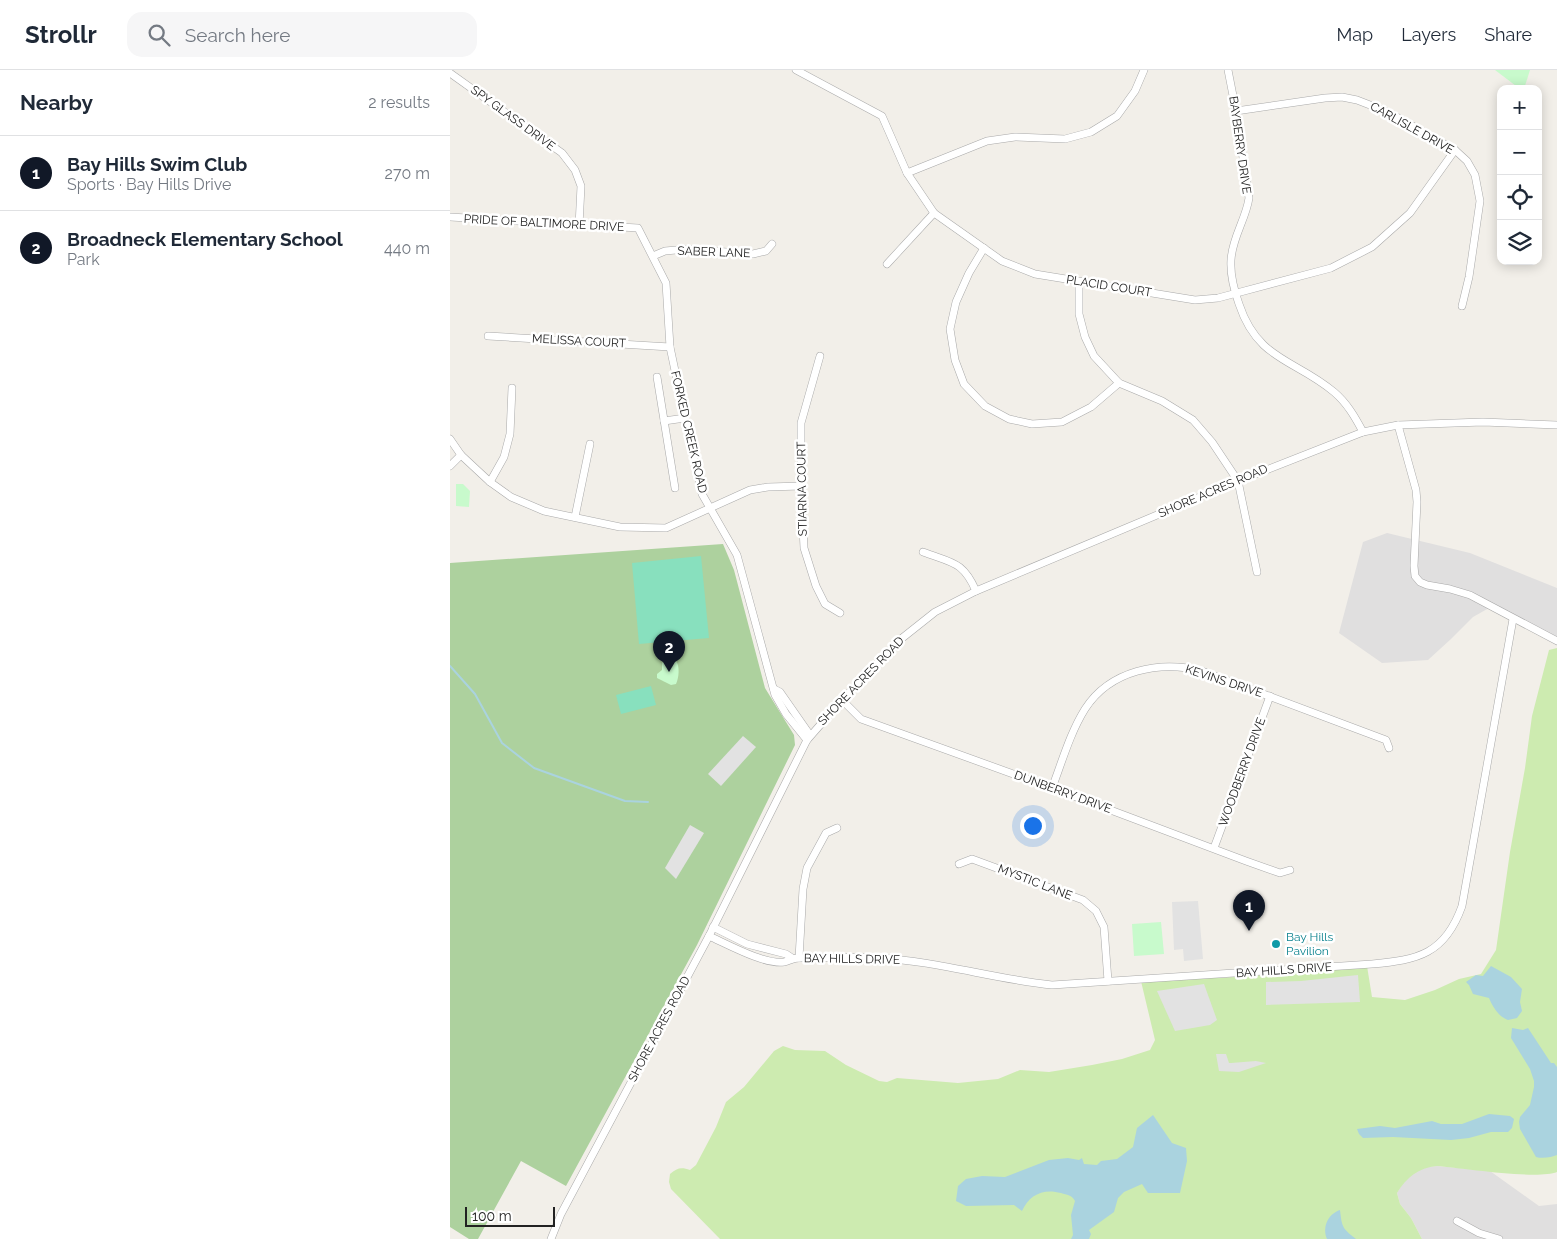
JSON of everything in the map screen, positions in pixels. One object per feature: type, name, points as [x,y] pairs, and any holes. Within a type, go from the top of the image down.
[{"type":"street","name":"PLACID COURT","points":[[796,70],[882,116],[907,173],[934,213],[1002,261],[1035,274],[1195,300],[1218,298],[1330,268],[1372,247],[1410,213],[1454,150]]},
{"type":"street","points":[[907,173],[987,141],[1015,136],[1065,139],[1091,132],[1117,116],[1135,91],[1144,70]]},
{"type":"street","name":"BAYBERRY DRIVE","points":[[1228,70],[1249,198],[1231,257],[1232,280],[1244,318],[1258,340],[1277,356],[1334,392],[1351,410],[1363,432]]},
{"type":"street","name":"SPY GLASS DRIVE","points":[[450,73],[562,153],[574,170],[581,186],[579,226]]},
{"type":"street","name":"CARLISLE DRIVE","points":[[1236,111],[1325,98],[1342,97],[1357,100],[1388,112],[1454,150],[1467,161],[1475,175],[1480,201],[1469,277],[1462,306]]},
{"type":"street","points":[[887,264],[934,213]]},
{"type":"street","name":"PRIDE OF BALTIMORE DRIVE","points":[[450,217],[638,228]]},
{"type":"street","name":"FORKED CREEK ROAD","points":[[638,228],[666,283],[670,347],[702,494],[737,555],[775,695],[786,714],[809,737]]},
{"type":"street","name":"SABER LANE","points":[[652,256],[665,251],[687,249],[753,254],[766,251],[772,244]]},
{"type":"street","points":[[984,248],[969,273],[956,302],[950,329],[955,360],[964,384],[985,406],[1008,419],[1032,424],[1062,422],[1092,407],[1119,383]]},
{"type":"street","points":[[1079,282],[1079,314],[1094,356],[1119,383],[1162,401],[1193,420],[1212,442],[1238,481],[1257,572]]},
{"type":"street","name":"MELISSA COURT","points":[[488,336],[670,347]]},
{"type":"street","name":"STIARNA COURT","points":[[820,356],[801,423],[801,486],[804,548],[816,586],[826,604],[840,614]]},
{"type":"street","points":[[658,377],[674,488]]},
{"type":"street","points":[[490,482],[504,457],[510,434],[512,388]]},
{"type":"street","points":[[664,421],[685,418]]},
{"type":"street","name":"SHORE ACRES ROAD","points":[[551,1239],[561,1214],[709,936],[809,737],[875,664],[908,633],[935,612],[976,591],[1238,481],[1363,432],[1398,425],[1483,422],[1557,425]]},
{"type":"street","points":[[1398,425],[1416,490],[1415,576],[1427,586],[1450,589],[1470,595],[1557,641]]},
{"type":"street","points":[[450,439],[461,455],[490,482],[511,497],[544,511],[620,527],[666,528],[750,490],[768,487],[801,486]]},
{"type":"street","points":[[575,517],[590,444]]},
{"type":"street","points":[[450,466],[461,455]]},
{"type":"street","points":[[923,552],[963,568],[976,591]]},
{"type":"street","name":"BAY HILLS DRIVE","points":[[709,936],[749,954],[768,960],[784,962],[795,958],[885,958],[1052,985],[1399,962],[1415,958],[1437,946],[1451,930],[1462,906],[1513,619]]},
{"type":"street","name":"KEVINS DRIVE","points":[[1052,788],[1070,740],[1085,709],[1103,689],[1117,680],[1132,673],[1157,666],[1186,667],[1202,671],[1386,740],[1389,748]]},
{"type":"street","name":"WOODBERRY DRIVE","points":[[1214,848],[1270,696]]},
{"type":"street","name":"DUNBERRY DRIVE","points":[[842,700],[861,719],[1280,872],[1290,870]]},
{"type":"street","points":[[795,958],[807,868],[826,833],[837,828]]},
{"type":"street","name":"MYSTIC LANE","points":[[960,864],[972,859],[1083,900],[1096,911],[1104,928],[1108,982]]},
{"type":"street","name":"BAY HILLS DRIVE","points":[[713,927],[746,944],[795,958]]},
{"type":"street","points":[[1457,1221],[1479,1232],[1500,1239]]},
{"type":"shaded area","points":[[1387,533],[1470,553],[1557,588],[1557,644],[1489,608],[1473,617],[1428,660],[1382,663],[1339,633],[1363,542]]},
{"type":"shaded area","points":[[743,736],[756,747],[721,786],[708,774]]},
{"type":"shaded area","points":[[690,825],[704,833],[676,879],[665,868]]},
{"type":"shaded area","points":[[1198,901],[1203,959],[1184,961],[1183,949],[1174,950],[1172,902]]},
{"type":"shaded area","points":[[1358,975],[1360,1002],[1266,1005],[1266,982],[1301,981]]},
{"type":"shaded area","points":[[1204,984],[1217,1020],[1210,1025],[1175,1031],[1157,991]]},
{"type":"shaded area","points":[[1216,1054],[1226,1054],[1229,1063],[1256,1061],[1266,1063],[1239,1072],[1219,1071]]},
{"type":"shaded area","points":[[1437,1166],[1490,1171],[1539,1206],[1557,1204],[1557,1239],[1422,1239],[1411,1218],[1400,1204],[1397,1193],[1403,1183],[1415,1172],[1426,1167]]},
{"type":"green space","points":[[1495,70],[1530,70],[1525,85],[1515,85]]},
{"type":"green space","points":[[456,484],[463,484],[470,491],[469,507],[456,506]]},
{"type":"green space","points":[[723,544],[734,570],[765,688],[794,735],[795,745],[697,945],[566,1186],[521,1161],[478,1239],[469,1239],[450,1227],[450,563]]},
{"type":"green space","points":[[701,556],[709,638],[639,644],[632,563]]},
{"type":"green space","points":[[1557,648],[1557,1172],[1533,1175],[1437,1166],[1419,1171],[1405,1182],[1397,1193],[1400,1204],[1411,1218],[1422,1239],[720,1239],[671,1189],[669,1182],[670,1174],[679,1169],[690,1170],[696,1165],[716,1127],[726,1102],[744,1087],[774,1051],[783,1046],[795,1050],[825,1051],[846,1065],[879,1081],[887,1082],[897,1078],[958,1083],[998,1079],[1020,1070],[1049,1072],[1122,1059],[1150,1050],[1155,1040],[1140,977],[1220,978],[1367,966],[1372,997],[1405,1000],[1435,990],[1459,979],[1481,974],[1496,950],[1532,716],[1549,650]]},
{"type":"green space","points":[[664,661],[676,661],[679,672],[676,684],[671,685],[657,678],[657,674],[662,670],[662,663]]},
{"type":"green space","points":[[651,686],[656,705],[621,714],[616,695]]},
{"type":"green space","points":[[1161,922],[1164,954],[1134,956],[1132,924]]},
{"type":"water","points":[[1491,966],[1511,977],[1522,989],[1520,1002],[1522,1011],[1517,1018],[1508,1020],[1499,1014],[1489,998],[1473,994],[1466,982],[1476,975],[1483,976]]},
{"type":"water","points":[[1512,1028],[1523,1030],[1528,1028],[1551,1063],[1554,1063],[1557,1067],[1557,1155],[1555,1156],[1536,1157],[1520,1129],[1520,1117],[1530,1105],[1534,1081],[1530,1069],[1511,1038]]},
{"type":"water","points":[[1489,1114],[1510,1116],[1514,1119],[1512,1128],[1508,1132],[1491,1132],[1469,1138],[1451,1140],[1393,1137],[1363,1138],[1357,1129],[1380,1126],[1395,1128],[1432,1121],[1441,1124],[1462,1124]]},
{"type":"water","points":[[1153,1115],[1172,1143],[1186,1148],[1187,1161],[1180,1193],[1148,1193],[1142,1184],[1124,1192],[1118,1198],[1114,1212],[1089,1230],[1091,1234],[1089,1239],[1071,1239],[1073,1235],[1071,1215],[1075,1201],[1071,1196],[1061,1193],[1048,1191],[1037,1194],[1025,1205],[1022,1211],[1014,1205],[966,1206],[956,1201],[958,1186],[966,1179],[982,1176],[1005,1177],[1049,1160],[1068,1158],[1079,1160],[1082,1158],[1084,1164],[1097,1165],[1101,1161],[1117,1159],[1133,1147],[1137,1128]]},
{"type":"water","points":[[1340,1210],[1344,1227],[1356,1239],[1327,1239],[1325,1230],[1327,1222],[1332,1215]]},
{"type":"waterway","points":[[450,666],[475,694],[502,743],[534,768],[625,801],[648,802]]},
{"type":"place","name":"Broadneck Elementary School","points":[[669,672]]},
{"type":"place","name":"Bay Hills Swim Club","points":[[1249,931]]},
{"type":"place","name":"Bay Hills Pavilion","points":[[1276,944]]}]
